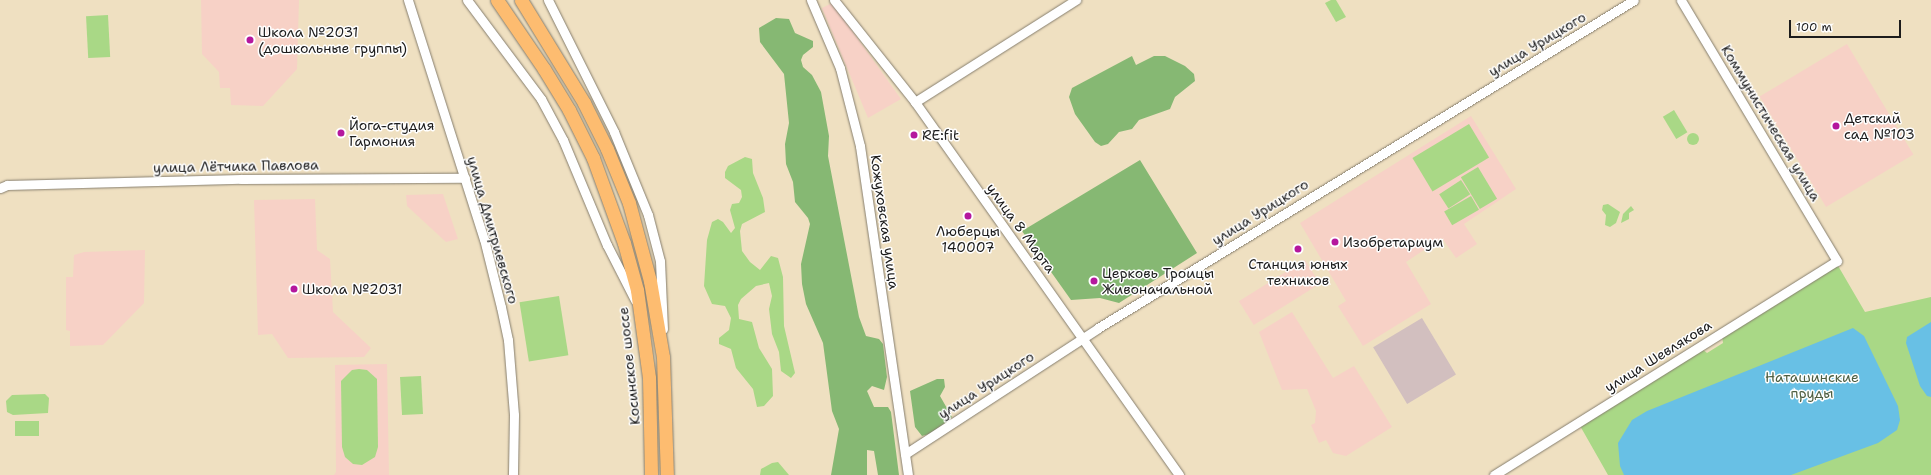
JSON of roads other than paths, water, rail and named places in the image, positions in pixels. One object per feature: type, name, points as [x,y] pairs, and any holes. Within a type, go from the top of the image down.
[{"type":"highway","name":"Косинское шоссе","points":[[497,0],[544,68],[569,110],[605,188],[628,256],[641,315],[649,378],[651,475]]},
{"type":"highway","points":[[521,0],[584,103],[607,149],[628,203],[650,281],[663,357],[667,475]]},
{"type":"street","name":"улица Дмитриевского","points":[[408,0],[489,257],[508,340],[514,415],[513,475]]},
{"type":"street","points":[[548,0],[614,132],[648,215],[660,261],[663,302],[663,357]]},
{"type":"street","name":"Кожуховская улица","points":[[811,0],[840,68],[860,146],[908,475]]},
{"type":"street","points":[[816,0],[816,11]]},
{"type":"street","name":"улица 8 Марта","points":[[834,0],[915,102],[1179,475]]},
{"type":"street","points":[[915,102],[1076,0]]},
{"type":"street","name":"улица Урицкого","points":[[905,454],[1083,339],[1303,201],[1634,0]]},
{"type":"street","name":"Коммунистическая улица","points":[[1681,0],[1837,261]]},
{"type":"street","points":[[469,2],[529,80],[552,119],[641,315]]},
{"type":"street","name":"улица Лётчика Павлова","points":[[2,184],[465,178]]},
{"type":"street","name":"улица Шевлякова","points":[[1494,475],[1837,261]]},
{"type":"water","points":[[1931,322],[1931,397],[1927,396],[1920,386],[1906,343],[1907,337]]},
{"type":"water","name":"Наташинские пруды","points":[[1853,328],[1864,336],[1898,406],[1900,420],[1897,430],[1878,443],[1791,475],[1624,475],[1620,466],[1618,443],[1632,420],[1647,411]]},
{"type":"place","name":"Школа №2031 (дошкольные группы)","points":[[250,40]]},
{"type":"place","name":"Детский сад №103","points":[[1836,126]]},
{"type":"place","name":"Йога-студия Гармония","points":[[341,133]]},
{"type":"place","name":"RE:fit","points":[[914,135]]},
{"type":"place","name":"Люберцы 140007","points":[[968,216]]},
{"type":"place","name":"Изобретариум","points":[[1335,242]]},
{"type":"place","name":"Станция юных техников","points":[[1298,249]]},
{"type":"place","name":"Церковь Троицы Живоначальной","points":[[1094,281]]},
{"type":"place","name":"Школа №2031","points":[[294,289]]}]
